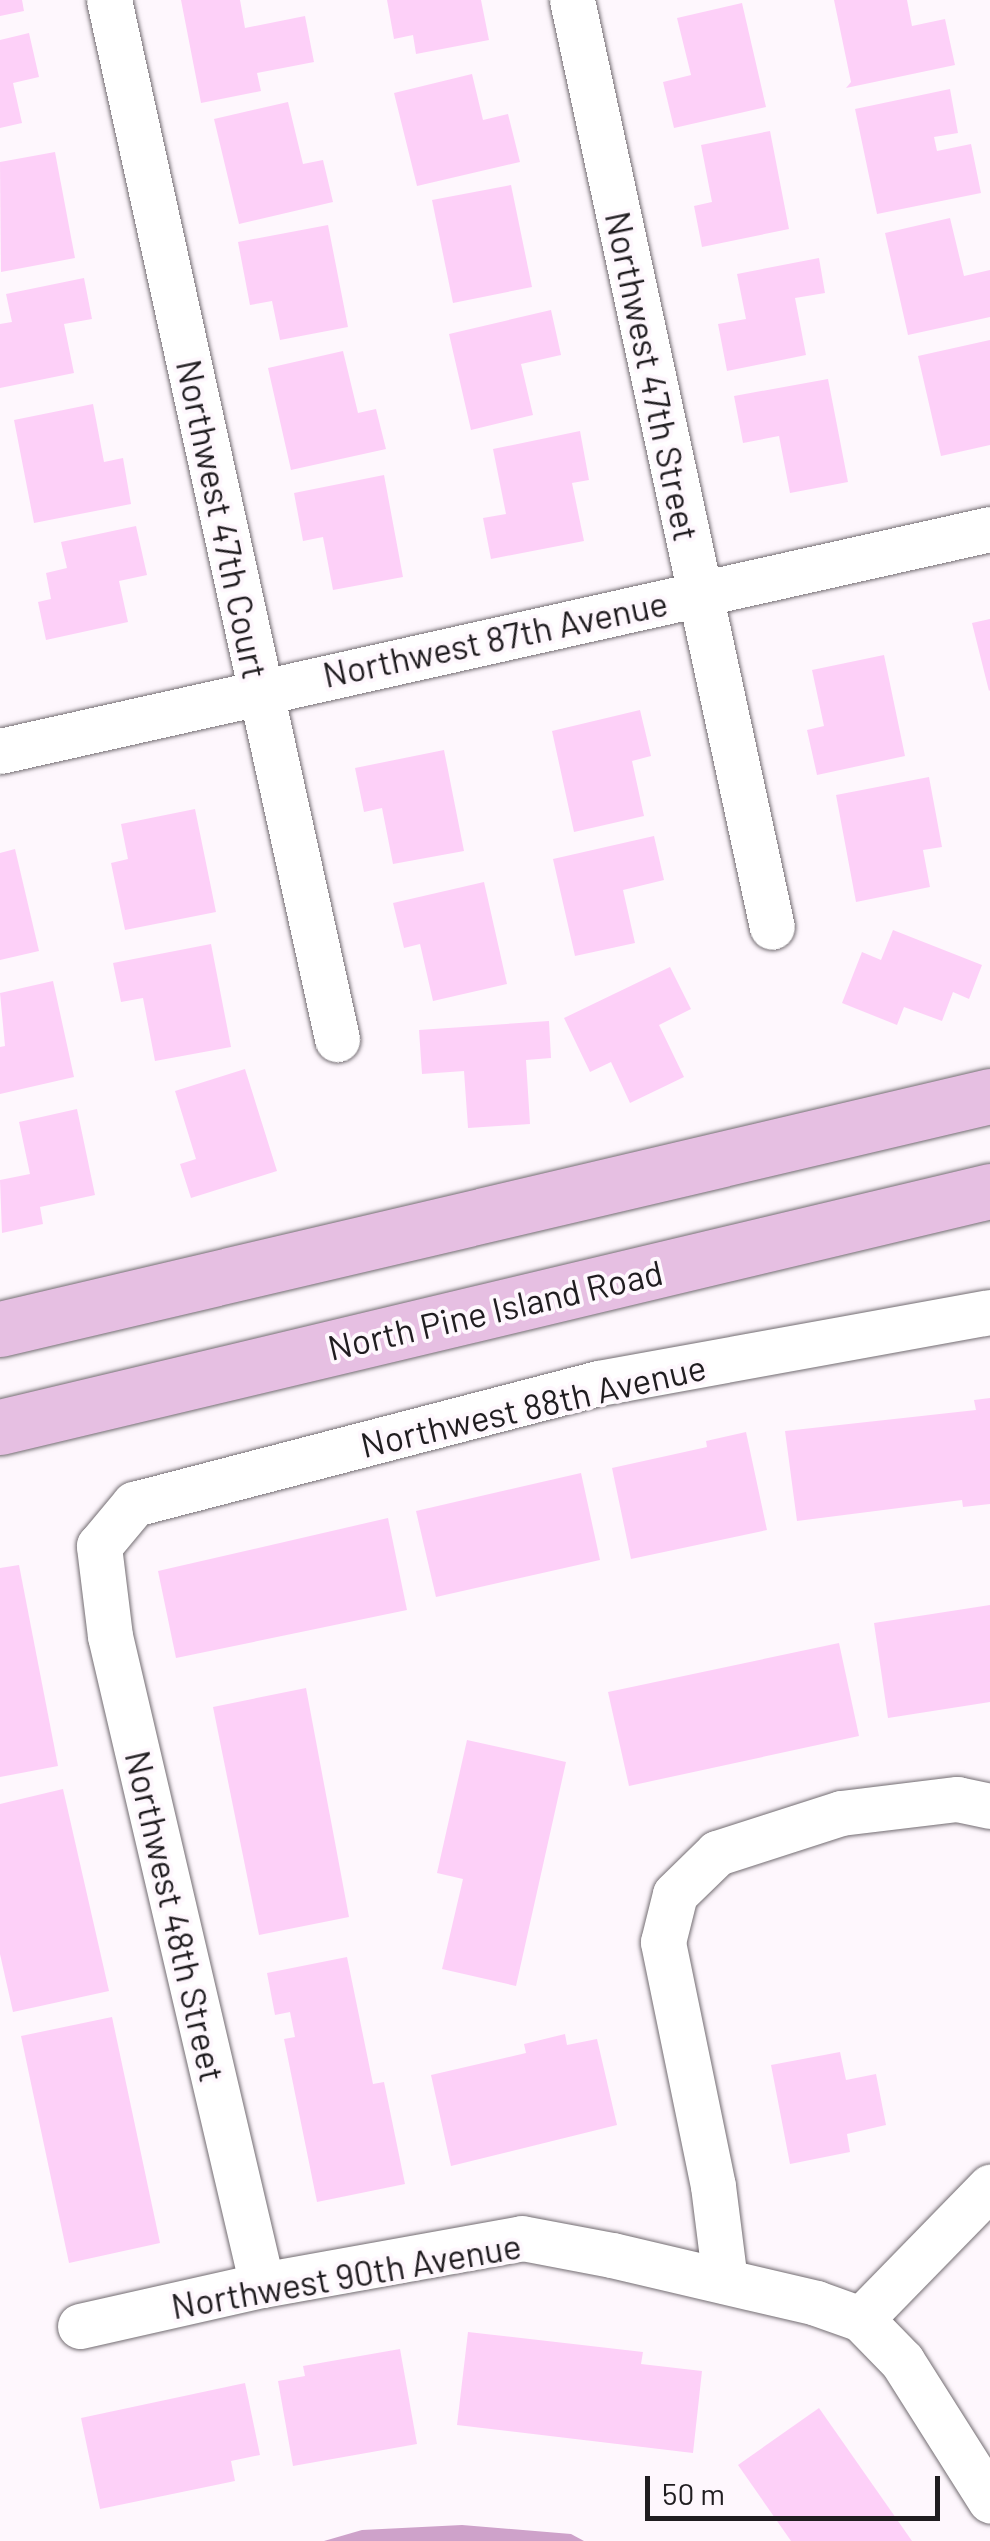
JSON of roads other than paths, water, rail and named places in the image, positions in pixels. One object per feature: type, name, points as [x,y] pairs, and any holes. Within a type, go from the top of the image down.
[{"type":"main road","points":[[0,1328],[990,1096]]},
{"type":"main road","name":"North Pine Island Road","points":[[0,1428],[990,1191]]},
{"type":"street","name":"Northwest 47th Court","points":[[109,0],[336,1039]]},
{"type":"street","name":"Northwest 47th Street","points":[[572,0],[772,927]]},
{"type":"street","name":"Northwest 87th Avenue","points":[[0,751],[990,529]]},
{"type":"street","name":"Northwest 88th Avenue","points":[[99,1546],[134,1504],[599,1382],[990,1312]]},
{"type":"street","name":"Northwest 48th Street","points":[[99,1546],[110,1636],[262,2284]]},
{"type":"street","points":[[726,2281],[713,2186],[663,1942],[675,1894],[717,1853],[840,1813],[957,1798],[990,1806]]},
{"type":"street","points":[[861,2319],[990,2187]]},
{"type":"street","name":"Northwest 90th Avenue","points":[[80,2326],[262,2284],[522,2238],[726,2281],[861,2319],[902,2361],[990,2500]]}]
